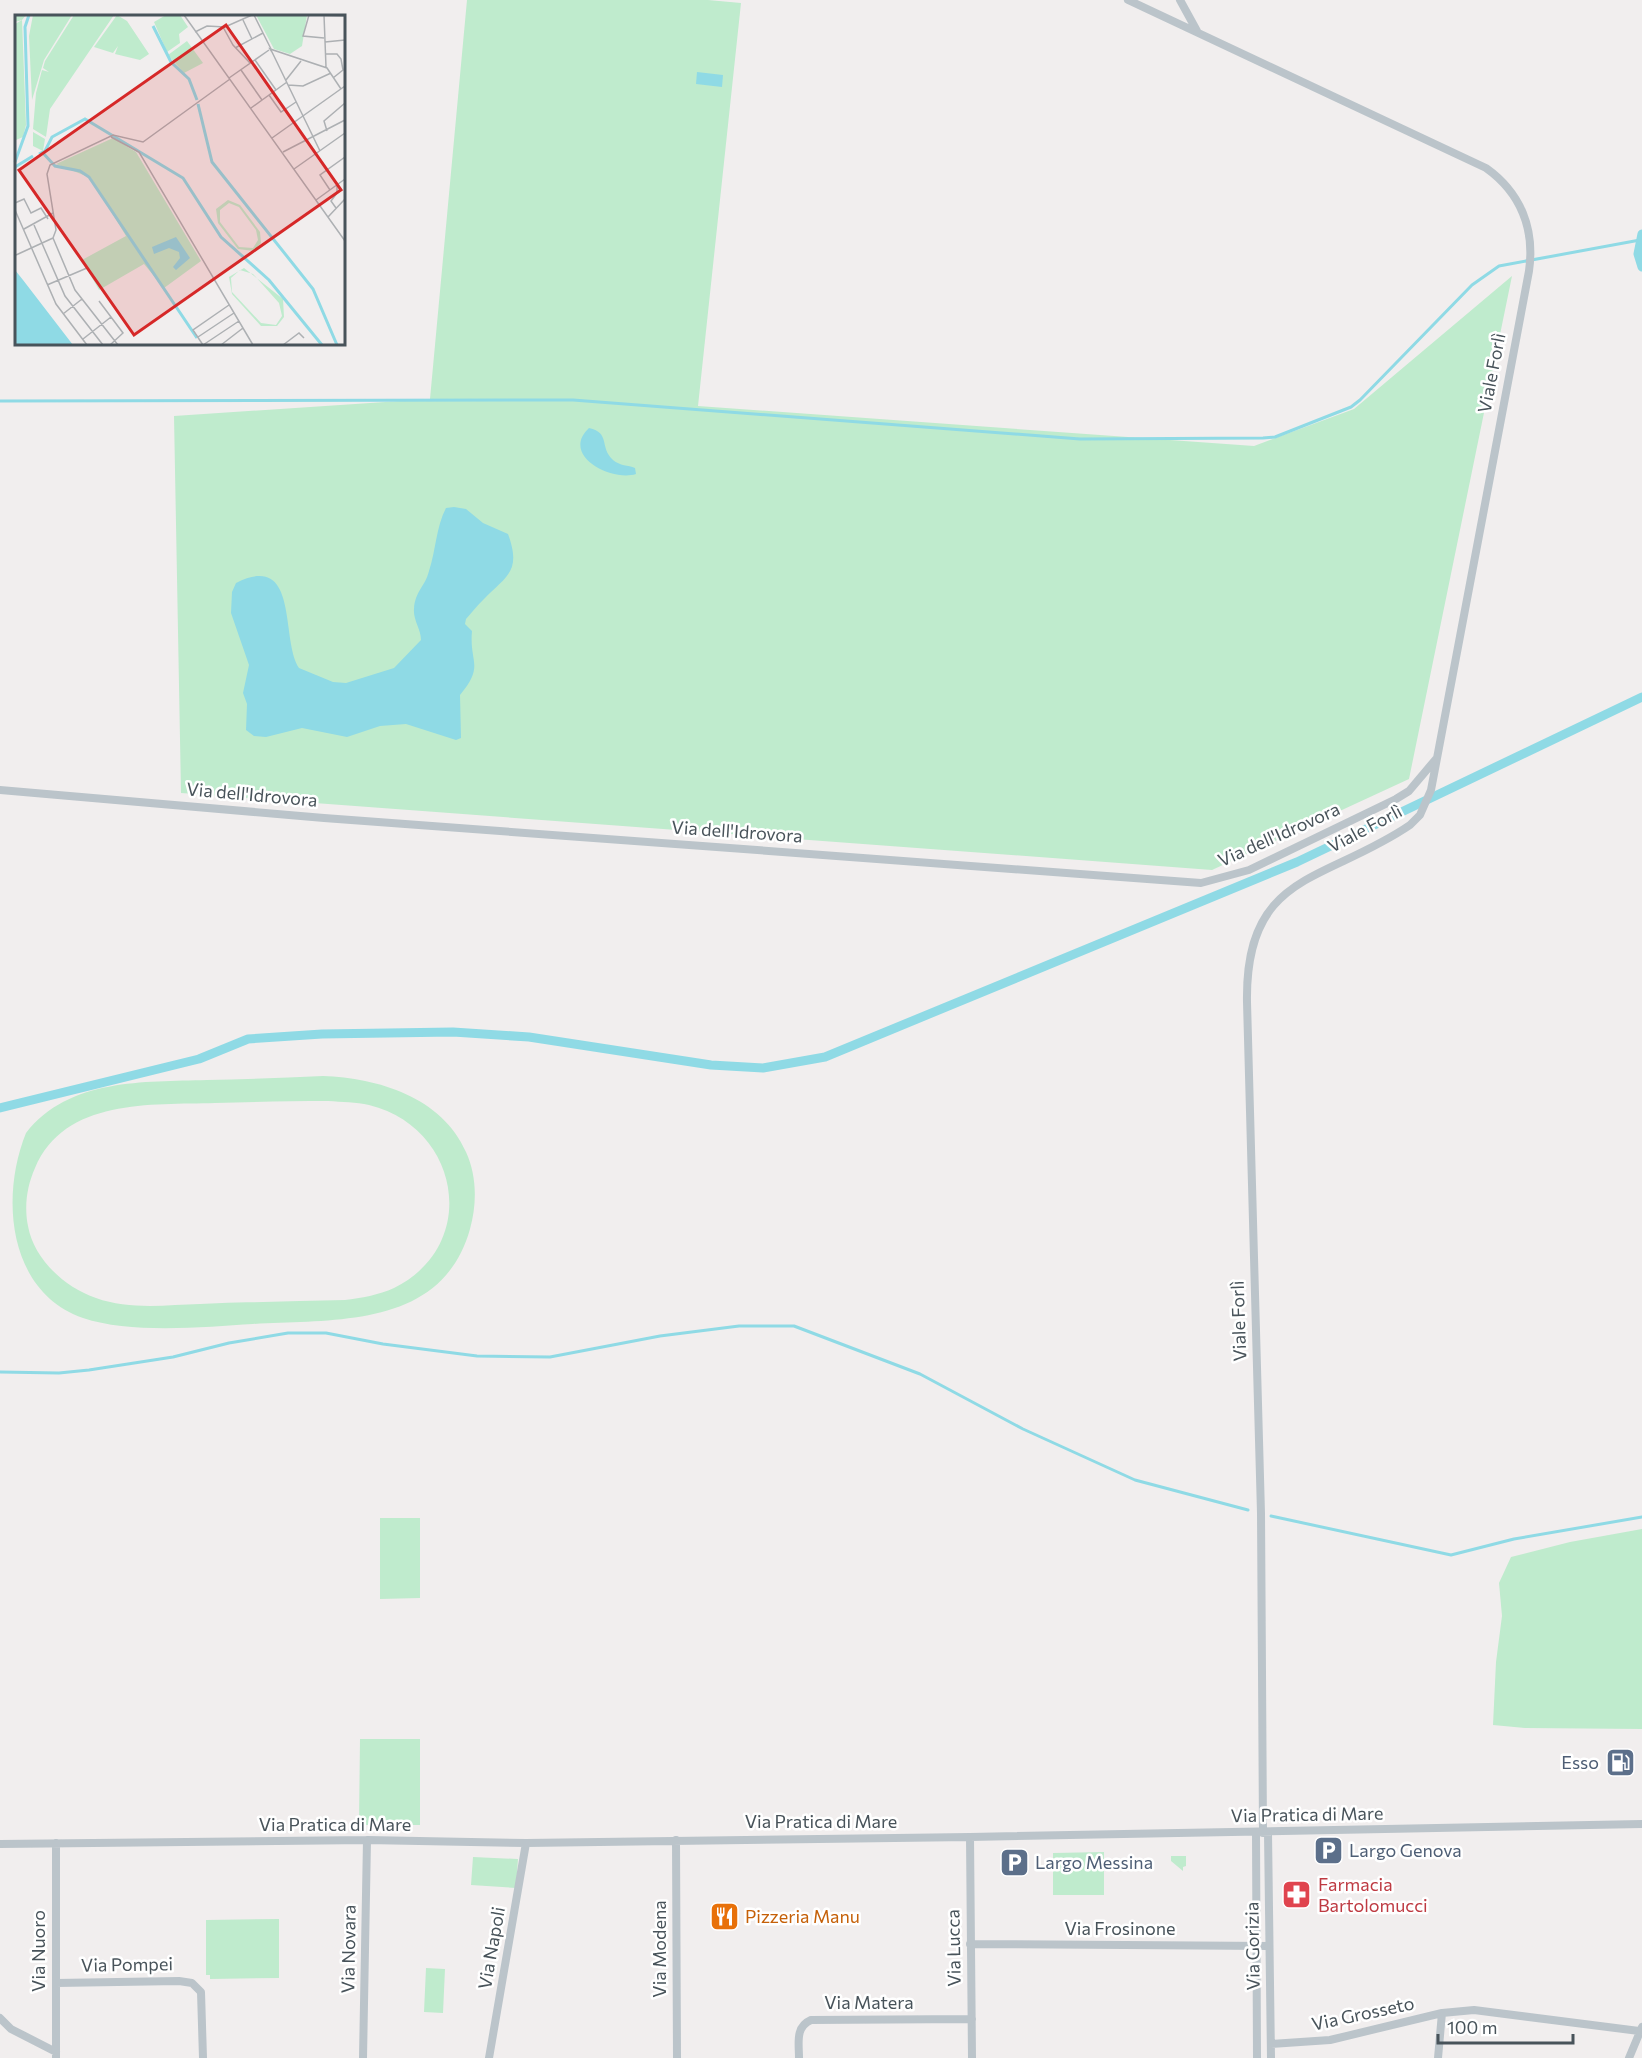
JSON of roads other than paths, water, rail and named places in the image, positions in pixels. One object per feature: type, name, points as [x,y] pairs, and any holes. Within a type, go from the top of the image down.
[{"type":"street","name":"Viale Forlì","points":[[1128,0],[1486,168],[1510,191],[1522,208],[1528,228],[1530,253],[1431,790],[1417,819],[1406,828],[1307,878],[1284,893],[1262,921],[1248,958],[1246,995],[1261,1513],[1262,1833]]},
{"type":"street","points":[[1180,0],[1197,32]]},
{"type":"street","name":"Via dell'Idrovora","points":[[0,790],[335,819],[1201,883],[1249,870],[1396,799],[1409,791],[1437,759]]},
{"type":"street","name":"Via Pratica di Mare","points":[[0,1844],[367,1840],[526,1843],[970,1838],[1642,1824]]},
{"type":"street","name":"Via Gorizia","points":[[1257,2058],[1256,1946],[1262,1833]]},
{"type":"street","name":"Via Gorizia","points":[[1262,1833],[1269,1946],[1271,2058]]},
{"type":"street","name":"Via Lucca","points":[[970,1838],[972,2058]]},
{"type":"street","name":"Via Novara","points":[[363,2058],[367,1840]]},
{"type":"street","name":"Via Modena","points":[[676,1840],[677,2058]]},
{"type":"street","name":"Via Nuoro","points":[[56,1843],[56,2055]]},
{"type":"street","name":"Via Napoli","points":[[489,2058],[526,1843]]},
{"type":"street","name":"Via Frosinone","points":[[970,1944],[1269,1946]]},
{"type":"street","name":"Via Pompei","points":[[56,1983],[179,1981],[192,1983],[199,1988],[202,1998],[203,2058]]},
{"type":"street","name":"Via Grosseto","points":[[1271,2044],[1330,2040],[1442,2013],[1489,2010],[1640,2029]]},
{"type":"street","points":[[1438,2058],[1442,2013]]},
{"type":"street","points":[[0,2018],[11,2029],[56,2055]]},
{"type":"street","name":"Via Matera","points":[[799,2058],[799,2031],[803,2024],[811,2020],[972,2019]]},
{"type":"street","points":[[1629,2058],[1640,2029]]},
{"type":"water","points":[[697,72],[723,75],[722,87],[696,84]]},
{"type":"water","points":[[589,428],[596,430],[603,437],[606,450],[613,460],[635,468],[636,474],[614,474],[592,464],[585,457],[581,448],[582,438]]},
{"type":"water","points":[[446,508],[466,509],[483,523],[508,534],[513,557],[510,572],[466,619],[465,624],[472,631],[474,670],[468,685],[460,695],[461,738],[456,740],[406,724],[380,726],[347,737],[302,728],[266,737],[254,736],[246,730],[247,704],[243,693],[249,665],[231,613],[232,592],[236,583],[256,576],[270,579],[279,588],[284,603],[293,655],[299,668],[333,682],[346,683],[394,668],[421,640],[414,613],[415,603],[429,571],[443,515]]},
{"type":"waterway","points":[[1642,234],[1638,254],[1642,267]]},
{"type":"waterway","points":[[0,401],[573,400],[1080,439],[1275,437],[1351,407],[1472,285],[1499,266],[1640,240]]},
{"type":"waterway","points":[[0,1108],[199,1059],[248,1039],[322,1034],[453,1032],[529,1037],[711,1065],[763,1068],[825,1057],[1297,862],[1642,697]]},
{"type":"waterway","points":[[0,1372],[59,1373],[89,1370],[173,1357],[229,1343],[288,1333],[326,1333],[383,1344],[477,1356],[550,1357],[660,1336],[739,1326],[794,1326],[920,1374],[1023,1429],[1135,1480],[1248,1510]]},
{"type":"waterway","points":[[1271,1516],[1451,1555],[1514,1539],[1642,1517]]},
{"type":"place","name":"Esso","points":[[1620,1763]]},
{"type":"place","name":"Largo Genova","points":[[1328,1851]]},
{"type":"place","name":"Largo Messina","points":[[1014,1863]]},
{"type":"place","name":"Farmacia Bartolomucci","points":[[1297,1895]]},
{"type":"place","name":"Pizzeria Manu","points":[[724,1917]]}]
